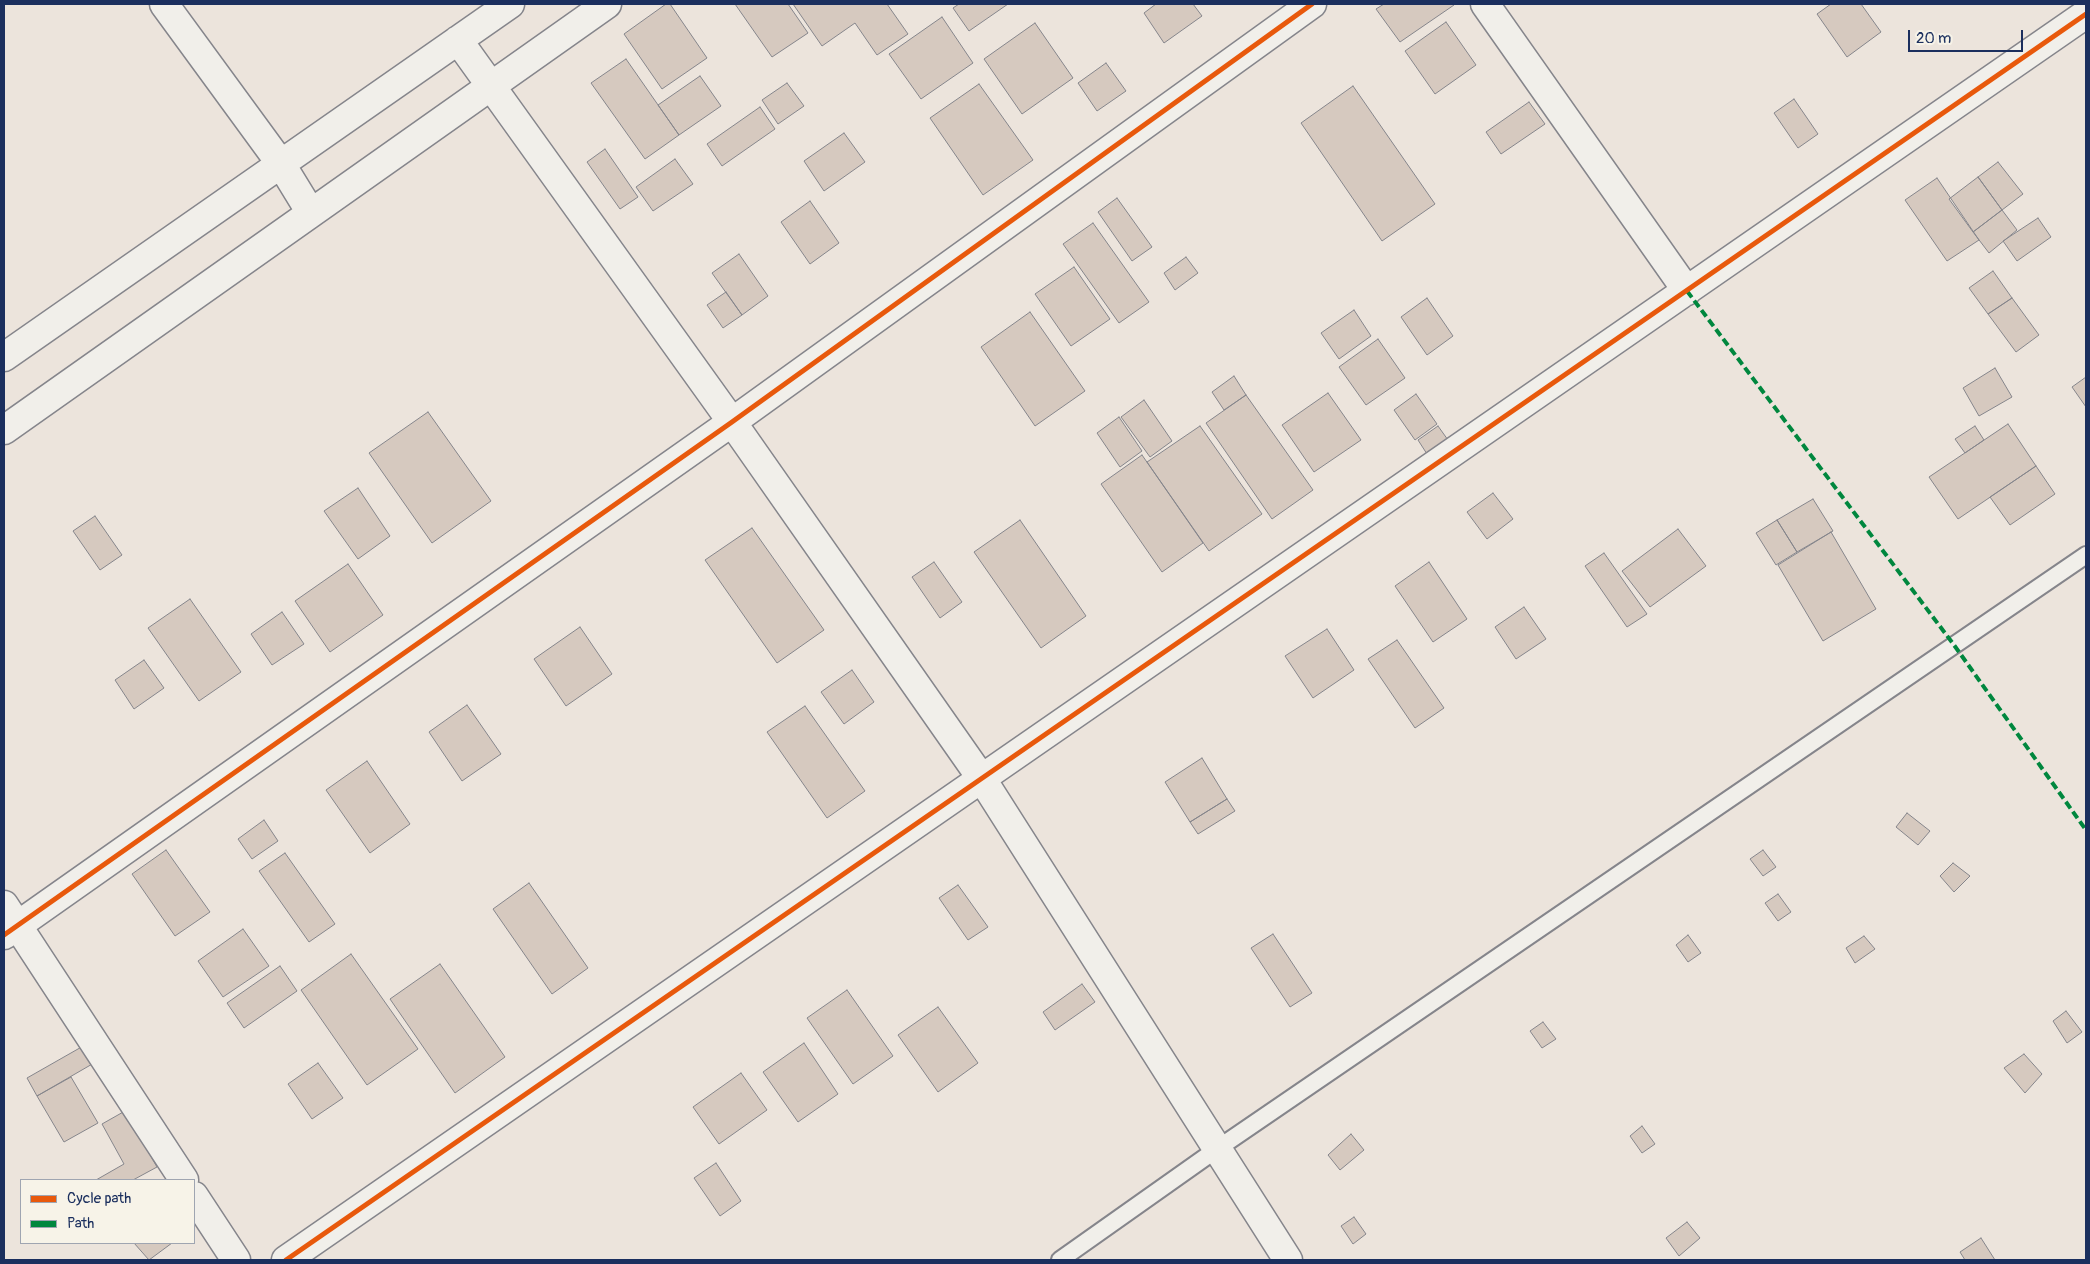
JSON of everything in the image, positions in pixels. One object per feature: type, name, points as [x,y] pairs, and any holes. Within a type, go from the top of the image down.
[{"type":"street","points":[[164,4],[281,164],[311,213]]},
{"type":"street","points":[[4,357],[510,4]]},
{"type":"street","points":[[4,430],[607,4]]},
{"type":"street","points":[[183,1179],[8,922],[732,422],[1312,4]]},
{"type":"street","points":[[1485,4],[1687,291]]},
{"type":"street","points":[[286,1260],[2086,14]]},
{"type":"street","points":[[458,40],[732,422],[982,779],[1288,1260]]},
{"type":"street","points":[[195,1198],[236,1260]]},
{"type":"lane","points":[[1060,1260],[1217,1149],[2086,555]]},
{"type":"building","points":[[666,4],[670,4],[707,58],[662,89],[624,34]]},
{"type":"building","points":[[735,4],[788,4],[808,33],[772,57]]},
{"type":"building","points":[[793,4],[887,4],[908,34],[877,55],[855,23],[822,46]]},
{"type":"building","points":[[959,4],[1008,4],[969,31],[953,8]]},
{"type":"building","points":[[1156,4],[1193,4],[1202,16],[1164,43],[1144,13]]},
{"type":"building","points":[[1384,4],[1454,5],[1400,42],[1376,9]]},
{"type":"building","points":[[1831,4],[1861,4],[1881,32],[1847,57],[1817,14]]},
{"type":"building","points":[[942,17],[973,63],[921,99],[889,54]]},
{"type":"building","points":[[1446,22],[1476,65],[1435,94],[1405,51]]},
{"type":"building","points":[[1035,23],[1073,78],[1022,114],[984,59]]},
{"type":"building","points":[[626,59],[679,135],[645,159],[591,83]]},
{"type":"building","points":[[1106,63],[1126,91],[1097,111],[1078,83]]},
{"type":"building","points":[[700,76],[721,106],[679,135],[658,105]]},
{"type":"building","points":[[787,83],[804,106],[778,124],[762,100]]},
{"type":"building","points":[[979,84],[1033,160],[983,195],[930,118]]},
{"type":"building","points":[[1353,86],[1435,204],[1382,241],[1301,123]]},
{"type":"building","points":[[1794,99],[1818,134],[1798,148],[1774,113]]},
{"type":"building","points":[[1529,102],[1545,124],[1501,154],[1486,132]]},
{"type":"building","points":[[760,107],[775,129],[722,166],[707,144]]},
{"type":"building","points":[[844,133],[865,162],[824,191],[804,161]]},
{"type":"building","points":[[605,149],[638,197],[620,209],[587,162]]},
{"type":"building","points":[[675,159],[693,184],[653,211],[636,187]]},
{"type":"building","points":[[1998,162],[2023,194],[2002,210],[1978,177]]},
{"type":"building","points":[[1978,177],[2002,210],[1973,232],[1949,199]]},
{"type":"building","points":[[1937,178],[1979,240],[1947,261],[1905,200]]},
{"type":"building","points":[[1117,198],[1152,247],[1132,261],[1098,212]]},
{"type":"building","points":[[810,201],[839,243],[810,264],[781,222]]},
{"type":"building","points":[[2002,210],[2017,230],[1989,253],[1973,232]]},
{"type":"building","points":[[2038,218],[2051,237],[2017,261],[2003,241]]},
{"type":"building","points":[[1093,223],[1149,302],[1119,323],[1063,244]]},
{"type":"building","points":[[739,254],[768,296],[742,315],[712,273]]},
{"type":"building","points":[[1186,257],[1198,273],[1175,290],[1164,273]]},
{"type":"building","points":[[1074,267],[1110,319],[1071,346],[1035,294]]},
{"type":"building","points":[[1993,271],[2012,298],[1988,314],[1969,288]]},
{"type":"building","points":[[726,292],[742,315],[723,328],[707,305]]},
{"type":"building","points":[[1427,298],[1453,336],[1427,355],[1401,317]]},
{"type":"building","points":[[2012,298],[2039,335],[2016,352],[1988,314]]},
{"type":"building","points":[[1354,310],[1371,336],[1339,359],[1321,333]]},
{"type":"building","points":[[1030,312],[1085,391],[1035,426],[981,347]]},
{"type":"building","points":[[1378,339],[1405,378],[1366,405],[1339,367]]},
{"type":"building","points":[[1995,368],[2012,397],[1979,416],[1963,388]]},
{"type":"building","points":[[1234,376],[1246,395],[1224,410],[1212,392]]},
{"type":"building","points":[[2086,377],[2086,407],[2072,387]]},
{"type":"building","points":[[1328,393],[1361,440],[1314,472],[1282,425]]},
{"type":"building","points":[[1416,394],[1437,424],[1415,440],[1394,410]]},
{"type":"building","points":[[1246,395],[1313,490],[1272,519],[1206,423]]},
{"type":"building","points":[[1144,400],[1172,441],[1150,457],[1121,417]]},
{"type":"building","points":[[428,412],[491,501],[432,543],[369,453]]},
{"type":"building","points":[[1119,417],[1142,451],[1120,467],[1097,433]]},
{"type":"building","points":[[2008,424],[2036,466],[1958,519],[1929,477]]},
{"type":"building","points":[[1200,426],[1262,514],[1209,551],[1147,462]]},
{"type":"building","points":[[1438,426],[1448,440],[1427,454],[1418,440]]},
{"type":"building","points":[[1975,426],[1984,440],[1965,453],[1955,439]]},
{"type":"building","points":[[1142,455],[1203,543],[1162,572],[1101,484]]},
{"type":"building","points":[[2036,466],[2055,494],[2010,525],[1990,497]]},
{"type":"building","points":[[358,488],[390,536],[358,559],[324,511]]},
{"type":"building","points":[[1493,493],[1513,519],[1487,539],[1467,512]]},
{"type":"building","points":[[1813,499],[1833,531],[1797,552],[1777,520]]},
{"type":"building","points":[[95,516],[122,555],[100,570],[73,531]]},
{"type":"building","points":[[1020,520],[1086,616],[1041,648],[974,552]]},
{"type":"building","points":[[1777,520],[1797,552],[1776,565],[1756,533]]},
{"type":"building","points":[[752,528],[824,630],[777,663],[705,560]]},
{"type":"building","points":[[1678,529],[1706,566],[1650,607],[1622,571]]},
{"type":"building","points":[[1831,532],[1876,609],[1823,641],[1778,565]]},
{"type":"building","points":[[1604,553],[1647,614],[1627,627],[1585,566]]},
{"type":"building","points":[[934,562],[962,602],[940,618],[912,577]]},
{"type":"building","points":[[1429,562],[1467,619],[1433,642],[1395,586]]},
{"type":"building","points":[[348,564],[383,615],[330,652],[295,601]]},
{"type":"building","points":[[190,599],[241,672],[199,701],[148,628]]},
{"type":"building","points":[[1524,607],[1546,639],[1516,659],[1495,627]]},
{"type":"building","points":[[282,612],[304,644],[272,665],[251,634]]},
{"type":"building","points":[[580,627],[612,674],[566,706],[534,659]]},
{"type":"building","points":[[1327,629],[1354,670],[1313,698],[1285,656]]},
{"type":"building","points":[[1397,640],[1444,708],[1415,728],[1368,659]]},
{"type":"building","points":[[144,660],[164,688],[134,709],[115,680]]},
{"type":"building","points":[[852,670],[874,702],[844,724],[821,692]]},
{"type":"building","points":[[467,705],[501,754],[462,781],[429,732]]},
{"type":"building","points":[[805,706],[865,791],[827,818],[767,732]]},
{"type":"building","points":[[1202,758],[1227,799],[1190,822],[1165,782]]},
{"type":"building","points":[[367,761],[410,824],[370,853],[326,790]]},
{"type":"building","points":[[1227,799],[1235,811],[1198,834],[1190,822]]},
{"type":"building","points":[[1907,813],[1930,831],[1918,845],[1896,827]]},
{"type":"building","points":[[264,820],[278,841],[252,859],[238,839]]},
{"type":"building","points":[[166,850],[210,912],[175,936],[132,874]]},
{"type":"building","points":[[1763,850],[1776,867],[1763,876],[1750,859]]},
{"type":"building","points":[[285,853],[335,924],[309,942],[259,871]]},
{"type":"building","points":[[1953,863],[1970,876],[1954,892],[1940,876]]},
{"type":"building","points":[[529,883],[588,968],[552,994],[493,909]]},
{"type":"building","points":[[958,885],[988,927],[968,940],[939,898]]},
{"type":"building","points":[[1778,894],[1791,912],[1778,921],[1765,903]]},
{"type":"building","points":[[243,929],[269,966],[223,997],[198,961]]},
{"type":"building","points":[[1273,934],[1312,993],[1290,1007],[1251,948]]},
{"type":"building","points":[[1688,935],[1701,953],[1688,962],[1676,945]]},
{"type":"building","points":[[1864,936],[1875,949],[1855,963],[1846,948]]},
{"type":"building","points":[[351,954],[418,1049],[367,1085],[301,990]]},
{"type":"building","points":[[440,964],[505,1057],[455,1093],[390,999]]},
{"type":"building","points":[[280,966],[297,991],[244,1028],[227,1003]]},
{"type":"building","points":[[1082,984],[1095,1002],[1055,1030],[1043,1012]]},
{"type":"building","points":[[847,990],[893,1056],[853,1084],[807,1018]]},
{"type":"building","points":[[938,1007],[978,1063],[938,1092],[898,1035]]},
{"type":"building","points":[[2066,1011],[2082,1032],[2067,1043],[2053,1021]]},
{"type":"building","points":[[1543,1022],[1556,1039],[1542,1048],[1530,1031]]},
{"type":"building","points":[[804,1043],[838,1094],[798,1122],[763,1072]]},
{"type":"building","points":[[85,1045],[94,1063],[37,1096],[27,1078]]},
{"type":"building","points":[[2024,1054],[2042,1074],[2025,1093],[2004,1068]]},
{"type":"building","points":[[318,1063],[343,1098],[312,1119],[288,1084]]},
{"type":"building","points":[[741,1073],[767,1110],[719,1144],[693,1107]]},
{"type":"building","points":[[71,1077],[98,1123],[64,1142],[37,1096]]},
{"type":"building","points":[[125,1111],[157,1167],[135,1179],[98,1179],[124,1164],[102,1124]]},
{"type":"building","points":[[1642,1126],[1655,1144],[1642,1153],[1630,1136]]},
{"type":"building","points":[[1351,1134],[1364,1150],[1340,1170],[1328,1155]]},
{"type":"building","points":[[716,1163],[741,1201],[720,1216],[694,1178]]},
{"type":"building","points":[[1354,1217],[1366,1234],[1353,1244],[1341,1226]]},
{"type":"building","points":[[1687,1222],[1700,1238],[1679,1256],[1666,1238]]},
{"type":"building","points":[[1981,1238],[1995,1260],[1965,1260],[1960,1252]]},
{"type":"building","points":[[135,1244],[171,1244],[149,1260]]},
{"type":"marked path","points":[[1687,291],[1954,645],[2086,830]]},
{"type":"cycle path","points":[[4,935],[732,422],[1312,4]]},
{"type":"cycle path","points":[[286,1260],[2086,14]]}]
